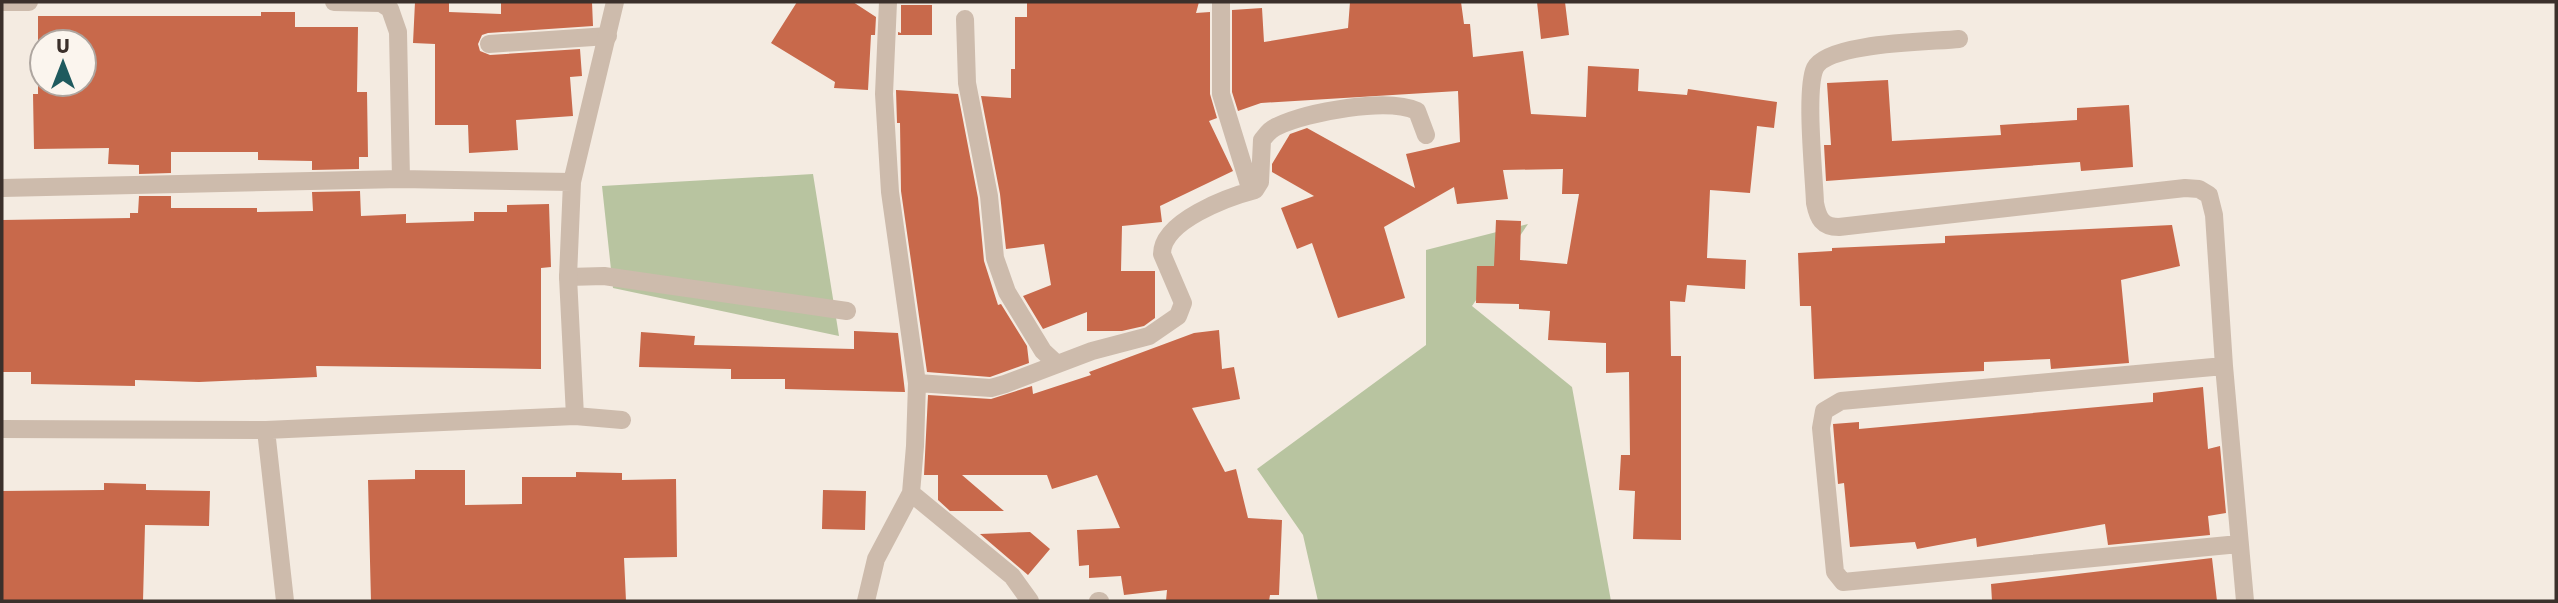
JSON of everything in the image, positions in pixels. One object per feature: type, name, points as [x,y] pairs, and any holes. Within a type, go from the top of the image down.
[{"type":"street","points":[[2,2],[29,2]]},
{"type":"street","points":[[334,2],[381,3],[395,16],[398,32],[401,179]]},
{"type":"street","points":[[575,416],[568,277],[572,182],[615,2]]},
{"type":"street","points":[[866,601],[876,559],[911,493],[917,383],[890,192],[884,94],[888,2]]},
{"type":"street","points":[[1221,2],[1221,94],[1251,191]]},
{"type":"street","points":[[965,19],[967,83],[989,196],[995,258],[1007,292],[1043,351],[1057,364]]},
{"type":"street","points":[[489,44],[608,36]]},
{"type":"street","points":[[1959,39],[1852,49],[1832,54],[1815,67],[1811,85],[1815,203],[1821,222],[1839,227],[2185,188],[2205,191],[2211,201],[2214,215],[2224,366],[2245,601]]},
{"type":"street","points":[[917,383],[991,388],[1092,351],[1138,341],[1164,328],[1178,316],[1183,303],[1162,254],[1162,246],[1173,229],[1197,213],[1255,190],[1260,182],[1262,141],[1278,125],[1321,114],[1387,106],[1417,111],[1426,135]]},
{"type":"street","points":[[2,188],[401,179],[572,182]]},
{"type":"street","points":[[568,277],[604,276],[847,311]]},
{"type":"street","points":[[2224,366],[1841,401],[1824,411],[1821,428],[1835,572],[1843,582],[2239,544]]},
{"type":"street","points":[[2,429],[266,430],[575,416],[622,420]]},
{"type":"street","points":[[266,430],[285,601]]},
{"type":"street","points":[[911,493],[1012,576],[1030,601]]},
{"type":"green space","points":[[813,174],[839,336],[613,288],[602,186]]},
{"type":"green space","points":[[1528,224],[1472,306],[1572,387],[1611,601],[1318,601],[1303,535],[1257,469],[1426,345],[1426,250]]},
{"type":"building","points":[[415,2],[449,2],[449,12],[501,14],[501,2],[592,2],[593,26],[488,33],[482,35],[478,44],[480,51],[490,55],[580,49],[582,76],[570,77],[573,116],[516,120],[518,150],[469,153],[468,125],[435,125],[435,44],[413,43]]},
{"type":"building","points":[[797,2],[853,2],[876,17],[875,35],[871,35],[868,90],[834,88],[835,82],[771,43]]},
{"type":"building","points":[[1027,2],[1199,2],[1196,13],[1210,12],[1210,94],[1217,118],[1209,121],[1233,171],[1160,206],[1162,222],[1122,226],[1121,271],[1155,271],[1155,318],[1144,326],[1122,331],[1087,331],[1087,312],[1043,329],[1023,296],[1051,285],[1044,244],[1006,249],[1000,194],[981,96],[1011,98],[1011,69],[1015,69],[1015,17],[1027,17]]},
{"type":"building","points":[[1350,2],[1461,2],[1464,24],[1470,24],[1473,57],[1523,51],[1531,114],[1586,117],[1588,66],[1639,69],[1638,91],[1687,95],[1688,89],[1777,102],[1774,128],[1757,126],[1750,193],[1710,190],[1707,258],[1746,260],[1745,289],[1687,285],[1685,302],[1670,301],[1671,356],[1681,356],[1681,540],[1633,539],[1635,491],[1619,490],[1621,455],[1630,455],[1629,372],[1606,373],[1606,343],[1548,340],[1550,311],[1519,309],[1519,304],[1476,303],[1477,266],[1494,266],[1496,220],[1521,221],[1520,260],[1567,264],[1579,194],[1562,194],[1563,169],[1503,170],[1508,199],[1457,204],[1454,187],[1384,227],[1405,298],[1338,318],[1312,243],[1297,249],[1281,208],[1314,196],[1272,172],[1272,164],[1290,134],[1307,128],[1415,188],[1406,154],[1460,142],[1458,91],[1261,103],[1238,111],[1232,92],[1232,10],[1262,8],[1264,42],[1348,28]]},
{"type":"building","points":[[1537,2],[1565,2],[1569,35],[1541,39]]},
{"type":"building","points":[[901,5],[932,5],[932,35],[898,35],[898,32],[901,33]]},
{"type":"building","points":[[261,12],[295,12],[295,27],[358,27],[357,92],[367,92],[368,157],[359,157],[359,169],[312,170],[312,161],[258,160],[258,152],[171,152],[171,173],[139,174],[139,165],[108,164],[109,148],[34,149],[33,98],[98,98],[98,28],[38,28],[38,16],[261,16]]},
{"type":"building","points":[[1888,80],[1892,141],[2001,135],[2000,125],[2077,120],[2077,108],[2129,105],[2133,167],[2081,171],[2080,162],[1826,181],[1824,145],[1831,145],[1827,83]]},
{"type":"building","points":[[896,90],[958,94],[978,198],[984,261],[998,305],[1001,304],[1027,346],[1029,363],[990,377],[927,372],[901,191],[900,123],[897,123]]},
{"type":"building","points":[[360,191],[361,216],[406,214],[406,223],[474,221],[474,212],[507,212],[507,205],[549,204],[551,267],[541,268],[541,369],[316,366],[317,377],[199,382],[135,380],[135,386],[31,384],[31,372],[2,372],[2,220],[130,218],[130,213],[138,213],[139,196],[171,196],[171,208],[257,208],[257,212],[313,211],[312,192]]},
{"type":"building","points":[[2172,225],[2180,266],[2121,280],[2129,363],[2051,369],[2050,359],[1984,362],[1984,371],[1814,379],[1811,306],[1800,306],[1798,253],[1832,251],[1832,248],[1945,243],[1945,236]]},
{"type":"building","points":[[1219,330],[1222,369],[1234,367],[1240,399],[1192,408],[1225,472],[1236,469],[1248,518],[1282,520],[1279,595],[1270,595],[1269,601],[1166,601],[1167,590],[1124,595],[1121,576],[1089,578],[1089,565],[1079,566],[1077,530],[1120,528],[1097,475],[1052,489],[1047,475],[962,475],[1004,511],[950,511],[938,500],[938,475],[924,475],[928,395],[991,399],[1032,386],[1033,394],[1091,375],[1089,372],[1194,333]]},
{"type":"building","points":[[854,331],[898,333],[905,392],[785,389],[785,379],[731,379],[731,369],[639,367],[641,332],[695,336],[694,345],[854,349]]},
{"type":"building","points":[[2203,387],[2208,449],[2220,446],[2226,513],[2208,516],[2210,535],[2108,545],[2105,524],[1977,547],[1976,538],[1917,549],[1915,542],[1850,547],[1844,483],[1838,484],[1833,424],[1859,422],[1859,429],[2153,402],[2153,393]]},
{"type":"building","points":[[415,470],[465,470],[465,505],[522,504],[522,477],[576,477],[576,472],[622,473],[622,480],[676,479],[677,557],[624,558],[626,601],[371,601],[368,480],[415,479]]},
{"type":"building","points":[[104,483],[146,484],[146,490],[210,491],[209,526],[145,525],[143,601],[2,601],[2,491],[104,490]]},
{"type":"building","points":[[823,490],[866,491],[865,530],[822,529]]},
{"type":"building","points":[[1030,532],[1050,549],[1028,575],[980,534]]},
{"type":"building","points":[[2212,558],[2217,601],[1992,601],[1991,584]]}]
